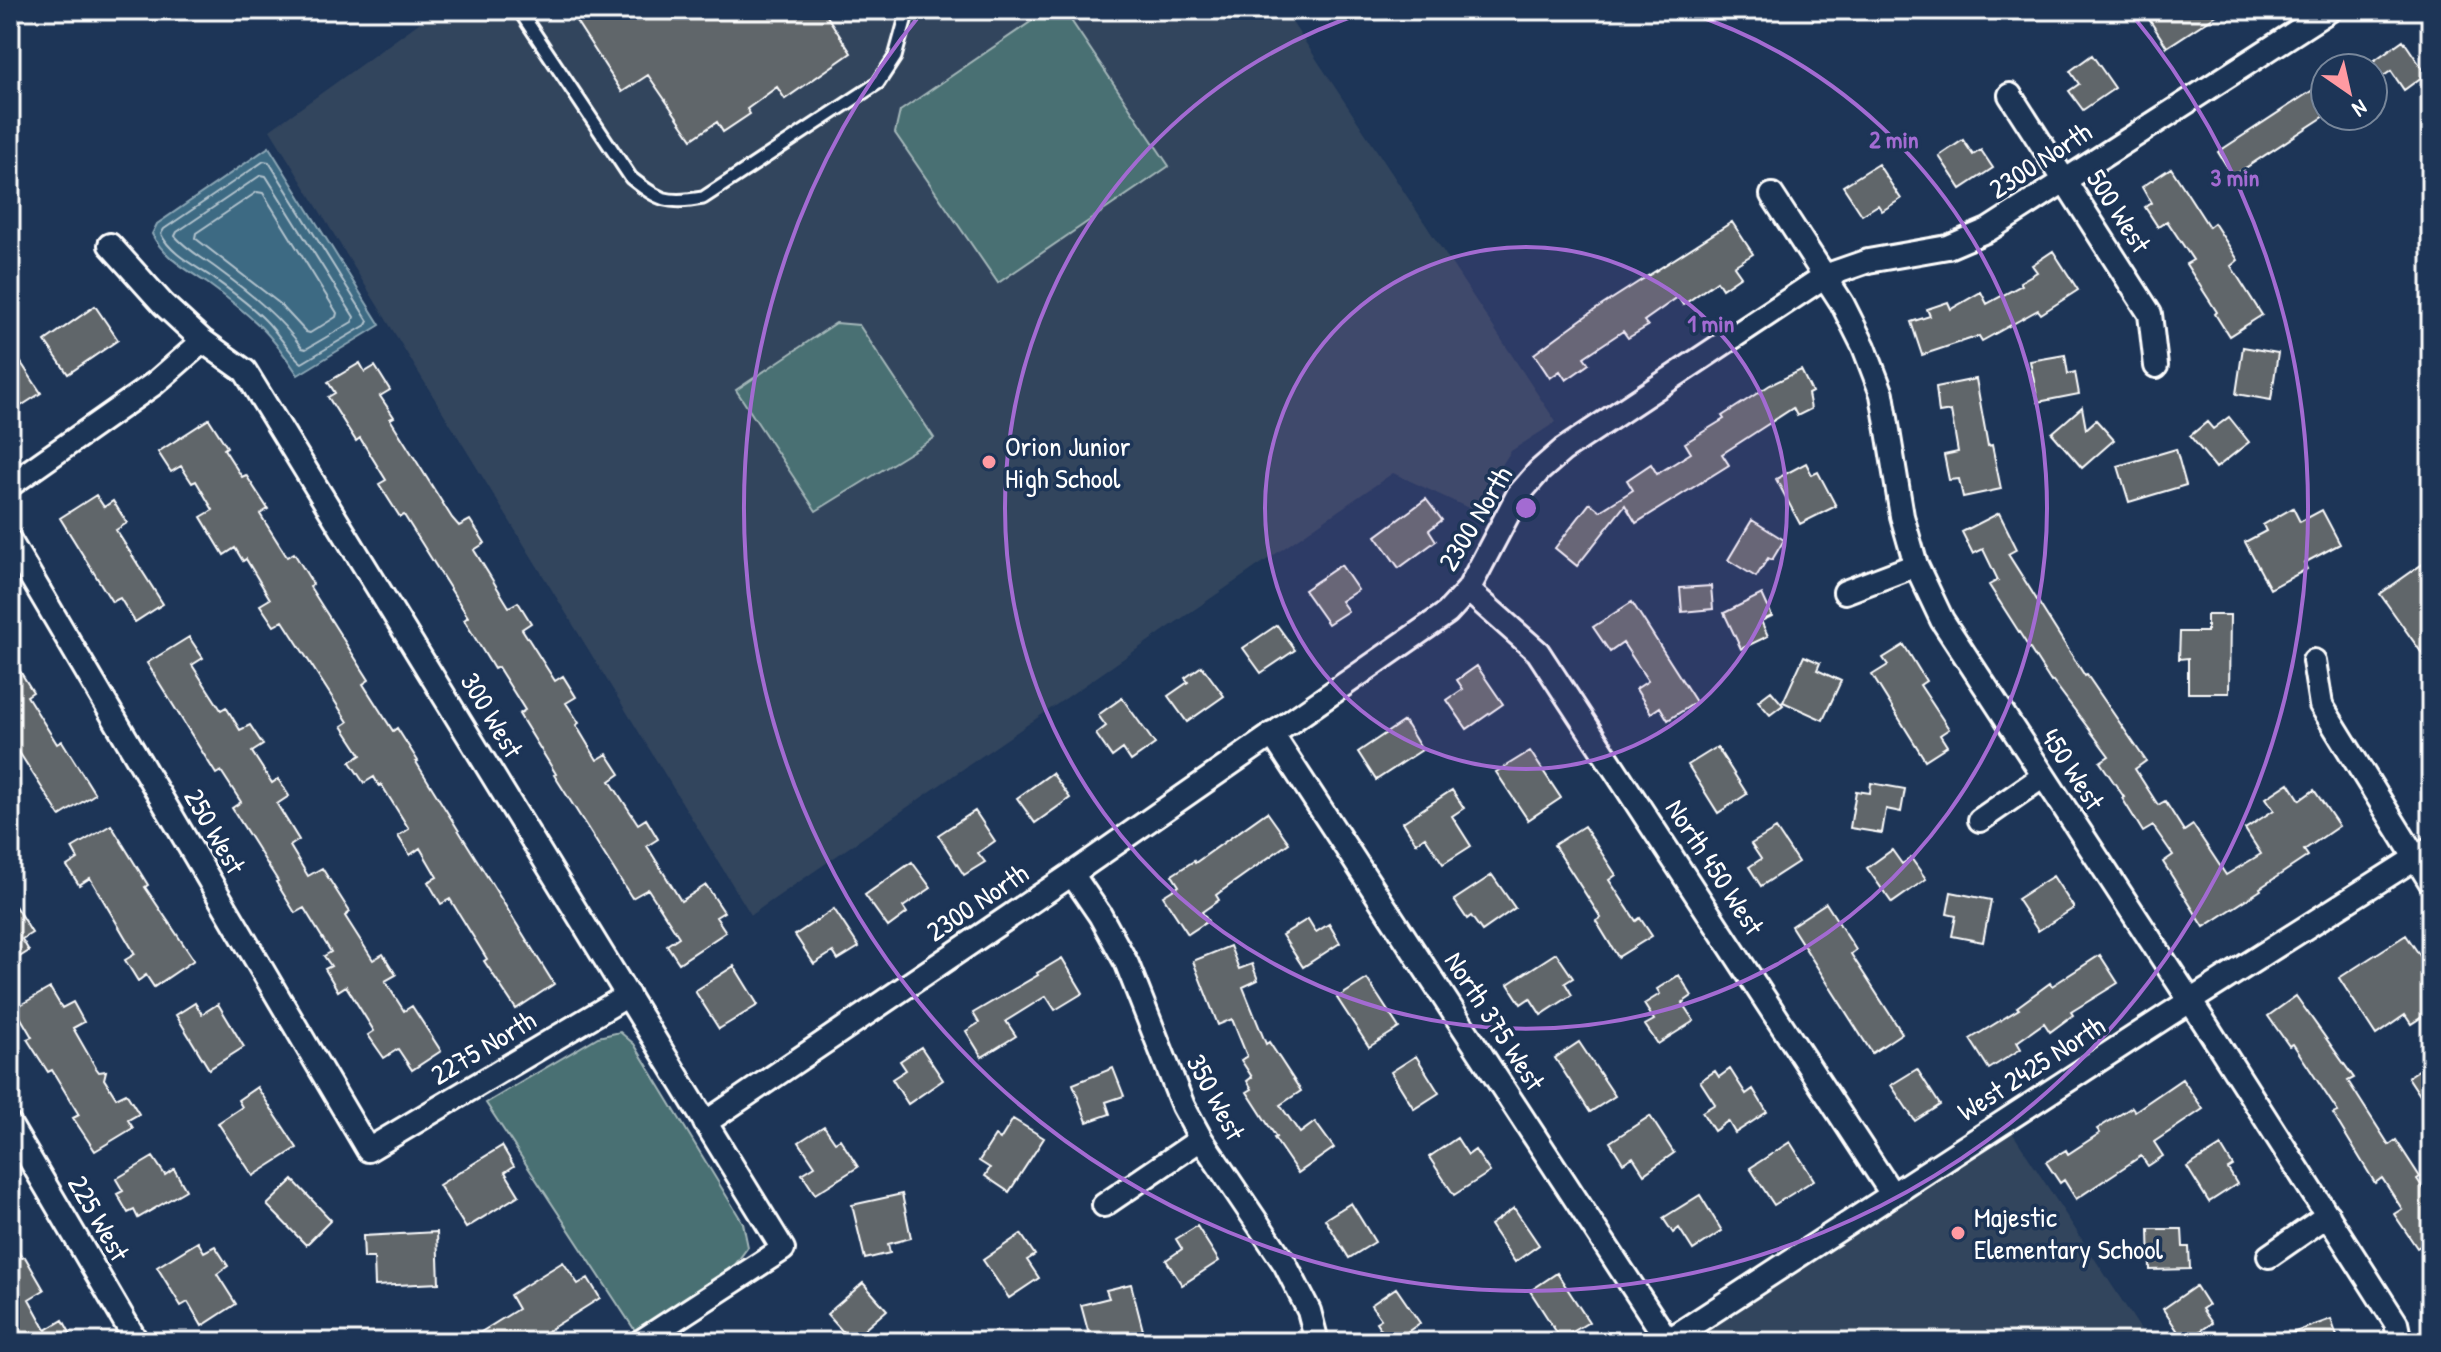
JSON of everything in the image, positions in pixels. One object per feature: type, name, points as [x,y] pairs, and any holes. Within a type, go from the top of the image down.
[{"type":"street","name":"2300 North","points":[[705,1123],[1072,874],[1447,613],[1468,590],[1518,495],[1563,450],[1825,276],[1868,261],[1948,247],[1988,230],[2330,10]]},
{"type":"street","name":"500 West","points":[[2010,95],[2150,314],[2156,366]]},
{"type":"street","name":"450 West","points":[[1772,195],[1845,307],[1864,347],[1882,394],[1902,516],[1916,565],[1942,620],[2328,1215],[2396,1323],[2400,1342]]},
{"type":"street","name":"300 West","points":[[110,245],[163,304],[203,341],[245,371],[783,1249],[640,1342]]},
{"type":"street","points":[[10,485],[155,383],[203,341]]},
{"type":"street","name":"250 West","points":[[10,541],[368,1150]]},
{"type":"street","points":[[1845,592],[1916,565]]},
{"type":"street","name":"North 450 West","points":[[1468,590],[1538,652],[1892,1194]]},
{"type":"street","points":[[2314,661],[2321,705],[2423,853],[2431,883]]},
{"type":"street","name":"North 375 West","points":[[1272,734],[1667,1341]]},
{"type":"street","points":[[1980,820],[2042,777]]},
{"type":"street","name":"West 2425 North","points":[[1667,1341],[2423,853]]},
{"type":"street","name":"350 West","points":[[1072,874],[1100,915],[1127,964],[1183,1106],[1201,1139],[1285,1264],[1309,1311],[1317,1342]]},
{"type":"street","name":"2275 North","points":[[368,1150],[628,995]]},
{"type":"street","name":"225 West","points":[[10,1125],[137,1342]]},
{"type":"street","points":[[1104,1205],[1201,1139]]},
{"type":"street","points":[[2269,1256],[2328,1215]]},
{"type":"lane","points":[[519,10],[631,178],[655,198],[679,202],[703,198],[878,83],[895,57],[908,10]]},
{"type":"shaded area","name":"Orion Junior High School","points":[[437,10],[1284,10],[1556,422],[1511,451],[1488,487],[1477,512],[1393,473],[751,915],[270,130]]},
{"type":"shaded area","name":"Majestic Elementary School","points":[[2006,1123],[2149,1342],[1671,1342]]},
{"type":"green space","points":[[1048,10],[1064,10],[1169,166],[998,283],[895,133],[900,111]]},
{"type":"green space","points":[[836,323],[859,325],[934,438],[816,511],[736,390]]},
{"type":"green space","points":[[620,1032],[634,1044],[743,1223],[748,1247],[731,1270],[636,1332],[486,1103],[598,1037]]},
{"type":"water","points":[[269,147],[380,325],[298,375],[260,326],[169,256],[152,234],[157,224]]},
{"type":"building","points":[[569,10],[823,10],[851,53],[785,99],[777,87],[747,109],[750,114],[723,132],[717,122],[692,139],[648,75],[622,92]]},
{"type":"building","points":[[2143,10],[2224,10],[2167,47]]},
{"type":"building","points":[[2403,40],[2426,74],[2404,90],[2389,72],[2389,52],[2386,52]]},
{"type":"building","points":[[2092,55],[2115,88],[2083,110],[2069,91],[2079,84],[2070,71]]},
{"type":"building","points":[[2309,92],[2309,126],[2233,176],[2218,152]]},
{"type":"building","points":[[1963,140],[1973,155],[1981,150],[1993,168],[1961,189],[1939,156]]},
{"type":"building","points":[[1878,164],[1901,199],[1882,211],[1878,205],[1862,215],[1843,186]]},
{"type":"building","points":[[2171,168],[2209,227],[2214,223],[2238,260],[2231,266],[2262,315],[2229,336],[2186,264],[2193,260],[2167,221],[2158,227],[2145,207],[2151,203],[2142,187]]},
{"type":"building","points":[[1732,222],[1753,254],[1734,266],[1741,276],[1722,289],[1717,281],[1683,305],[1678,297],[1644,321],[1648,326],[1628,338],[1623,331],[1584,357],[1589,364],[1566,380],[1560,371],[1550,378],[1534,354],[1590,313]]},
{"type":"building","points":[[2053,251],[2078,290],[2041,314],[2038,310],[1982,341],[1979,336],[1922,355],[1911,322],[1930,316],[1927,309],[1948,302],[1951,309],[1981,292],[1987,304],[2022,285],[2020,282],[2037,272],[2032,265]]},
{"type":"building","points":[[95,306],[118,340],[68,374],[45,341]]},
{"type":"building","points":[[10,346],[41,393],[10,413]]},
{"type":"building","points":[[2243,347],[2278,353],[2271,400],[2236,394]]},
{"type":"building","points":[[2065,355],[2068,374],[2075,372],[2079,394],[2038,402],[2030,361]]},
{"type":"building","points":[[360,363],[365,372],[375,366],[390,390],[380,396],[394,417],[390,419],[452,518],[459,526],[470,520],[485,543],[474,550],[509,607],[518,602],[531,623],[522,629],[555,681],[563,676],[576,697],[566,703],[579,723],[576,725],[597,760],[607,754],[620,774],[610,781],[638,824],[646,819],[658,839],[647,846],[681,901],[706,885],[724,912],[716,917],[726,932],[679,963],[667,945],[679,937],[648,889],[632,898],[519,714],[525,710],[498,667],[494,669],[464,620],[468,617],[404,515],[400,517],[379,484],[386,480],[360,438],[356,441],[328,397],[335,393],[328,382]]},
{"type":"building","points":[[1801,370],[1812,392],[1808,394],[1811,409],[1797,416],[1793,408],[1722,454],[1729,465],[1636,523],[1625,505],[1577,566],[1555,548],[1590,503],[1600,511],[1633,490],[1627,480],[1651,464],[1657,474],[1691,453],[1685,443],[1770,385]]},
{"type":"building","points":[[1976,379],[1988,446],[1992,445],[2001,489],[1963,497],[1959,479],[1949,480],[1944,455],[1958,452],[1951,411],[1939,413],[1936,387]]},
{"type":"building","points":[[2082,407],[2086,429],[2096,420],[2114,440],[2082,468],[2052,433]]},
{"type":"building","points":[[2229,417],[2249,442],[2216,468],[2190,436],[2207,422],[2213,429]]},
{"type":"building","points":[[209,419],[242,477],[246,475],[268,509],[260,514],[287,557],[294,553],[313,584],[310,587],[369,680],[363,684],[393,731],[397,728],[554,984],[516,1009],[484,961],[487,959],[450,899],[441,904],[428,882],[437,877],[420,848],[410,855],[398,836],[409,829],[381,784],[379,786],[374,777],[364,783],[350,762],[361,755],[342,726],[348,722],[283,621],[274,626],[260,605],[270,599],[246,559],[243,561],[235,548],[224,555],[201,517],[213,510],[196,481],[192,483],[181,466],[171,472],[158,452]]},
{"type":"building","points":[[2176,449],[2186,485],[2129,502],[2118,466]]},
{"type":"building","points":[[1806,463],[1812,475],[1818,472],[1836,506],[1800,524],[1776,479]]},
{"type":"building","points":[[96,495],[104,507],[113,501],[127,523],[116,530],[163,604],[135,622],[120,598],[112,602],[60,518]]},
{"type":"building","points":[[1426,499],[1442,520],[1429,530],[1436,541],[1399,568],[1376,536]]},
{"type":"building","points":[[2293,508],[2300,522],[2322,510],[2340,544],[2304,563],[2307,569],[2270,589],[2245,542],[2266,531],[2263,525]]},
{"type":"building","points":[[1999,513],[2017,549],[2008,554],[2085,676],[2146,761],[2135,769],[2158,805],[2165,801],[2184,831],[2193,825],[2226,875],[2261,854],[2245,829],[2274,810],[2266,798],[2289,783],[2300,800],[2314,790],[2339,826],[2304,850],[2308,856],[2204,927],[2163,862],[2173,855],[2153,826],[2143,832],[2100,762],[2109,756],[2051,682],[1989,585],[1998,580],[1983,549],[1973,554],[1962,532]]},
{"type":"building","points":[[1752,520],[1784,540],[1772,560],[1768,558],[1756,577],[1728,560]]},
{"type":"building","points":[[2424,563],[2431,573],[2431,666],[2380,594]]},
{"type":"building","points":[[1341,565],[1358,590],[1341,601],[1348,611],[1328,624],[1304,590]]},
{"type":"building","points":[[1711,586],[1713,609],[1682,612],[1680,588]]},
{"type":"building","points":[[1762,594],[1772,616],[1761,621],[1768,636],[1741,649],[1724,613]]},
{"type":"building","points":[[1632,602],[1696,702],[1668,720],[1660,707],[1651,713],[1636,689],[1648,681],[1623,643],[1610,652],[1593,627]]},
{"type":"building","points":[[2207,615],[2230,615],[2229,693],[2188,693],[2188,658],[2179,659],[2180,632],[2207,632]]},
{"type":"building","points":[[1277,625],[1295,650],[1261,673],[1243,648]]},
{"type":"building","points":[[189,637],[203,658],[192,665],[221,710],[226,707],[240,730],[250,725],[263,745],[252,752],[272,783],[278,779],[289,796],[277,804],[299,840],[290,846],[308,876],[322,868],[350,912],[345,916],[373,960],[383,954],[396,975],[385,981],[404,1011],[412,1006],[441,1051],[412,1070],[398,1049],[384,1058],[368,1035],[374,1031],[346,986],[338,991],[325,969],[331,966],[324,956],[331,952],[304,908],[295,913],[232,808],[241,802],[221,771],[216,774],[147,663]]},
{"type":"building","points":[[1904,645],[1926,681],[1920,685],[1949,729],[1940,735],[1947,746],[1925,760],[1872,675],[1888,665],[1883,658]]},
{"type":"building","points":[[10,655],[33,692],[27,696],[57,744],[62,741],[95,794],[60,816],[10,738]]},
{"type":"building","points":[[1804,656],[1820,663],[1817,670],[1841,681],[1823,720],[1783,702]]},
{"type":"building","points":[[1202,666],[1224,696],[1187,722],[1168,696],[1188,682],[1185,678]]},
{"type":"building","points":[[1477,666],[1503,704],[1467,729],[1447,700],[1463,689],[1457,680]]},
{"type":"building","points":[[1771,691],[1783,705],[1770,715],[1758,701]]},
{"type":"building","points":[[1122,698],[1155,744],[1131,761],[1123,749],[1112,757],[1096,734],[1106,726],[1098,715]]},
{"type":"building","points":[[1404,721],[1422,750],[1376,780],[1358,752]]},
{"type":"building","points":[[1717,747],[1747,794],[1718,813],[1688,765]]},
{"type":"building","points":[[1530,751],[1561,798],[1528,820],[1496,772]]},
{"type":"building","points":[[1052,773],[1070,798],[1035,823],[1017,798]]},
{"type":"building","points":[[1871,783],[1905,789],[1901,812],[1886,809],[1882,833],[1850,828],[1856,791],[1870,793]]},
{"type":"building","points":[[1452,790],[1464,808],[1452,816],[1471,846],[1443,864],[1425,837],[1416,843],[1403,822]]},
{"type":"building","points":[[975,811],[995,841],[978,853],[985,862],[964,875],[938,835]]},
{"type":"building","points":[[1267,812],[1289,843],[1216,895],[1219,900],[1202,912],[1208,921],[1188,934],[1163,896],[1179,886],[1172,875],[1195,863]]},
{"type":"building","points":[[111,825],[148,885],[145,887],[194,960],[154,987],[146,975],[138,981],[125,960],[135,954],[90,878],[79,885],[67,866],[78,859],[72,848]]},
{"type":"building","points":[[1584,826],[1616,875],[1609,880],[1636,921],[1640,918],[1652,936],[1618,957],[1596,921],[1601,918],[1554,845]]},
{"type":"building","points":[[1776,829],[1798,862],[1761,886],[1749,867],[1761,859],[1751,844]]},
{"type":"building","points":[[1892,850],[1902,864],[1911,858],[1926,879],[1892,903],[1867,868]]},
{"type":"building","points":[[912,862],[931,888],[903,907],[907,913],[888,927],[865,895]]},
{"type":"building","points":[[1492,875],[1515,908],[1482,931],[1471,916],[1467,919],[1454,900]]},
{"type":"building","points":[[2053,876],[2074,908],[2038,931],[2017,899]]},
{"type":"building","points":[[1951,892],[1991,900],[1983,942],[1952,936],[1956,916],[1947,914]]},
{"type":"building","points":[[10,898],[32,933],[22,939],[29,951],[10,963]]},
{"type":"building","points":[[1826,903],[1856,950],[1851,954],[1902,1033],[1872,1053],[1791,926]]},
{"type":"building","points":[[834,909],[859,947],[838,960],[833,952],[814,964],[795,935]]},
{"type":"building","points":[[1308,919],[1316,932],[1329,924],[1340,943],[1303,967],[1282,935]]},
{"type":"building","points":[[2406,935],[2431,972],[2431,991],[2422,998],[2431,1011],[2411,1024],[2405,1015],[2376,1035],[2339,978]]},
{"type":"building","points":[[1230,946],[1239,969],[1252,964],[1258,980],[1243,987],[1266,1044],[1269,1042],[1301,1091],[1280,1105],[1300,1133],[1315,1122],[1334,1148],[1298,1173],[1247,1092],[1252,1089],[1247,1081],[1252,1077],[1241,1060],[1247,1056],[1232,1019],[1218,1025],[1193,961]]},
{"type":"building","points":[[1556,953],[1573,978],[1565,983],[1572,995],[1541,1015],[1530,998],[1521,1004],[1508,984]]},
{"type":"building","points":[[2100,955],[2118,983],[2071,1012],[2073,1015],[2050,1032],[2044,1023],[2017,1042],[2021,1049],[1989,1069],[1970,1039],[2019,1009],[2017,1007],[2050,983],[2052,986]]},
{"type":"building","points":[[1062,958],[1083,993],[1055,1010],[1046,996],[1006,1021],[1016,1036],[982,1057],[966,1031],[979,1023],[973,1013]]},
{"type":"building","points":[[734,966],[758,1005],[719,1029],[695,991]]},
{"type":"building","points":[[1679,975],[1692,996],[1682,1003],[1694,1021],[1658,1044],[1645,1025],[1654,1020],[1644,1004],[1660,994],[1657,989]]},
{"type":"building","points":[[1367,979],[1399,1028],[1369,1047],[1337,998]]},
{"type":"building","points":[[50,988],[62,1008],[73,1002],[84,1022],[73,1028],[96,1068],[99,1072],[106,1071],[104,1079],[116,1098],[126,1093],[139,1114],[128,1120],[133,1128],[95,1151],[73,1118],[79,1115],[52,1070],[48,1072],[27,1039],[32,1037],[15,1008]]},
{"type":"building","points":[[2296,996],[2354,1078],[2348,1081],[2389,1145],[2396,1140],[2431,1199],[2431,1239],[2417,1248],[2394,1214],[2402,1209],[2382,1178],[2375,1183],[2333,1114],[2338,1112],[2293,1044],[2289,1046],[2268,1016]]},
{"type":"building","points":[[195,1003],[202,1014],[218,1004],[244,1047],[209,1069],[176,1015]]},
{"type":"building","points":[[1579,1042],[1615,1096],[1590,1112],[1555,1058]]},
{"type":"building","points":[[921,1047],[943,1080],[908,1104],[892,1079],[906,1070],[900,1061]]},
{"type":"building","points":[[1416,1056],[1439,1093],[1414,1109],[1391,1072]]},
{"type":"building","points":[[2431,1062],[2431,1112],[2408,1077]]},
{"type":"building","points":[[1113,1068],[1124,1096],[1106,1102],[1110,1114],[1087,1122],[1073,1084]]},
{"type":"building","points":[[1730,1069],[1746,1094],[1753,1089],[1767,1112],[1735,1133],[1728,1121],[1714,1131],[1702,1112],[1715,1104],[1700,1081],[1715,1071],[1719,1077]]},
{"type":"building","points":[[1917,1069],[1940,1105],[1915,1121],[1891,1085]]},
{"type":"building","points":[[2182,1079],[2203,1109],[2154,1142],[2163,1156],[2148,1166],[2141,1156],[2076,1199],[2064,1180],[2060,1183],[2046,1162],[2066,1150],[2068,1154],[2100,1133],[2097,1129],[2132,1107],[2135,1111]]},
{"type":"building","points":[[257,1087],[297,1148],[253,1176],[218,1123],[242,1107],[238,1100]]},
{"type":"building","points":[[1650,1116],[1674,1153],[1644,1174],[1633,1157],[1623,1163],[1610,1142]]},
{"type":"building","points":[[1013,1119],[1044,1138],[1009,1192],[985,1176],[990,1168],[979,1161],[995,1136],[1000,1140]]},
{"type":"building","points":[[824,1126],[835,1142],[840,1139],[858,1167],[815,1194],[802,1174],[815,1166],[799,1142]]},
{"type":"building","points":[[1457,1138],[1468,1155],[1475,1150],[1490,1172],[1454,1195],[1429,1157]]},
{"type":"building","points":[[1790,1142],[1814,1180],[1774,1205],[1750,1168]]},
{"type":"building","points":[[502,1146],[514,1166],[505,1172],[519,1195],[466,1228],[439,1185]]},
{"type":"building","points":[[2221,1146],[2233,1166],[2228,1169],[2237,1184],[2209,1202],[2187,1167]]},
{"type":"building","points":[[153,1157],[165,1175],[174,1169],[186,1190],[138,1218],[134,1210],[128,1213],[117,1194],[123,1191],[116,1179]]},
{"type":"building","points":[[293,1180],[331,1220],[306,1245],[267,1205]]},
{"type":"building","points":[[902,1194],[911,1238],[888,1244],[890,1253],[865,1259],[852,1205]]},
{"type":"building","points":[[1700,1195],[1722,1231],[1693,1250],[1679,1228],[1673,1233],[1663,1218]]},
{"type":"building","points":[[1351,1203],[1375,1242],[1349,1258],[1325,1219]]},
{"type":"building","points":[[1514,1208],[1539,1245],[1515,1262],[1490,1225]]},
{"type":"building","points":[[1197,1226],[1219,1261],[1182,1285],[1166,1260],[1182,1249],[1176,1239]]},
{"type":"building","points":[[2149,1229],[2182,1229],[2183,1247],[2189,1247],[2190,1269],[2150,1270]]},
{"type":"building","points":[[437,1232],[439,1283],[375,1286],[374,1258],[364,1258],[363,1236]]},
{"type":"building","points":[[1021,1234],[1035,1255],[1027,1260],[1039,1278],[1009,1298],[983,1260]]},
{"type":"building","points":[[10,1238],[44,1290],[29,1299],[46,1330],[63,1320],[75,1342],[25,1342],[10,1314]]},
{"type":"building","points":[[198,1242],[204,1252],[215,1246],[228,1266],[217,1274],[236,1304],[202,1326],[188,1302],[181,1306],[157,1267]]},
{"type":"building","points":[[563,1262],[578,1284],[588,1278],[600,1298],[530,1342],[465,1342],[518,1309],[510,1295]]},
{"type":"building","points":[[1557,1273],[1589,1322],[1561,1339],[1530,1291]]},
{"type":"building","points":[[863,1283],[887,1310],[851,1341],[827,1314]]},
{"type":"building","points":[[1131,1284],[1146,1342],[1125,1342],[1124,1336],[1091,1342],[1081,1305],[1109,1298],[1106,1290]]},
{"type":"building","points":[[2196,1286],[2208,1305],[2202,1309],[2212,1323],[2185,1342],[2163,1309]]},
{"type":"building","points":[[1396,1288],[1420,1323],[1389,1342],[1376,1322],[1381,1319],[1371,1305]]},
{"type":"building","points":[[2331,1319],[2339,1342],[2273,1342],[2273,1340]]},
{"type":"place","name":"Orion Junior High School","points":[[989,462]]},
{"type":"place","name":"Majestic Elementary School","points":[[1958,1233]]}]
